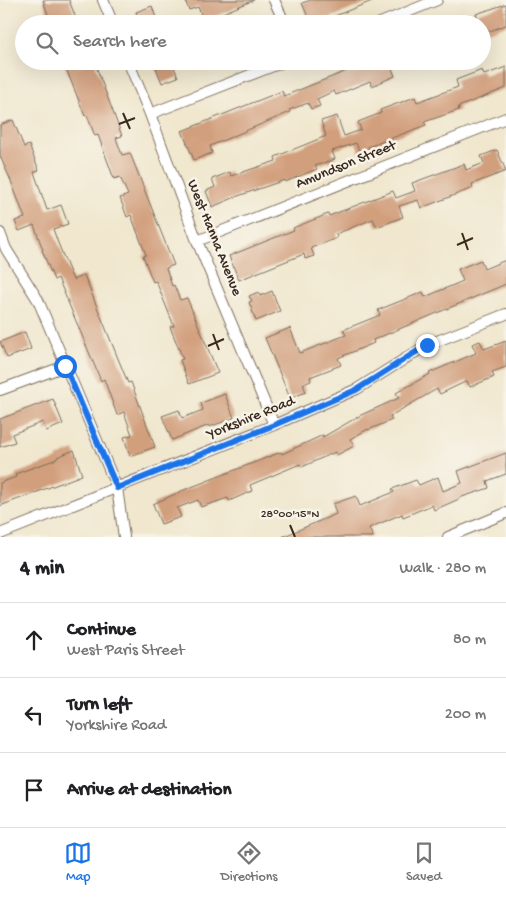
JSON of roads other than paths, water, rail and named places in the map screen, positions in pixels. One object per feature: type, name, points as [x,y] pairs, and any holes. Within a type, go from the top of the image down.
[{"type":"street","points":[[103,0],[109,15]]},
{"type":"street","points":[[274,0],[281,15]]},
{"type":"street","points":[[400,15],[437,0]]},
{"type":"street","name":"West Hanna Avenue","points":[[132,70],[197,241],[274,425]]},
{"type":"street","points":[[150,114],[263,70]]},
{"type":"street","name":"Amundson Street","points":[[197,241],[506,118]]},
{"type":"street","points":[[0,234],[6,249],[38,300],[117,488],[124,537]]},
{"type":"street","name":"Yorkshire Road","points":[[0,534],[274,425],[356,390],[427,345],[506,314]]},
{"type":"street","points":[[0,390],[65,366]]},
{"type":"street","points":[[448,537],[506,513]]}]
